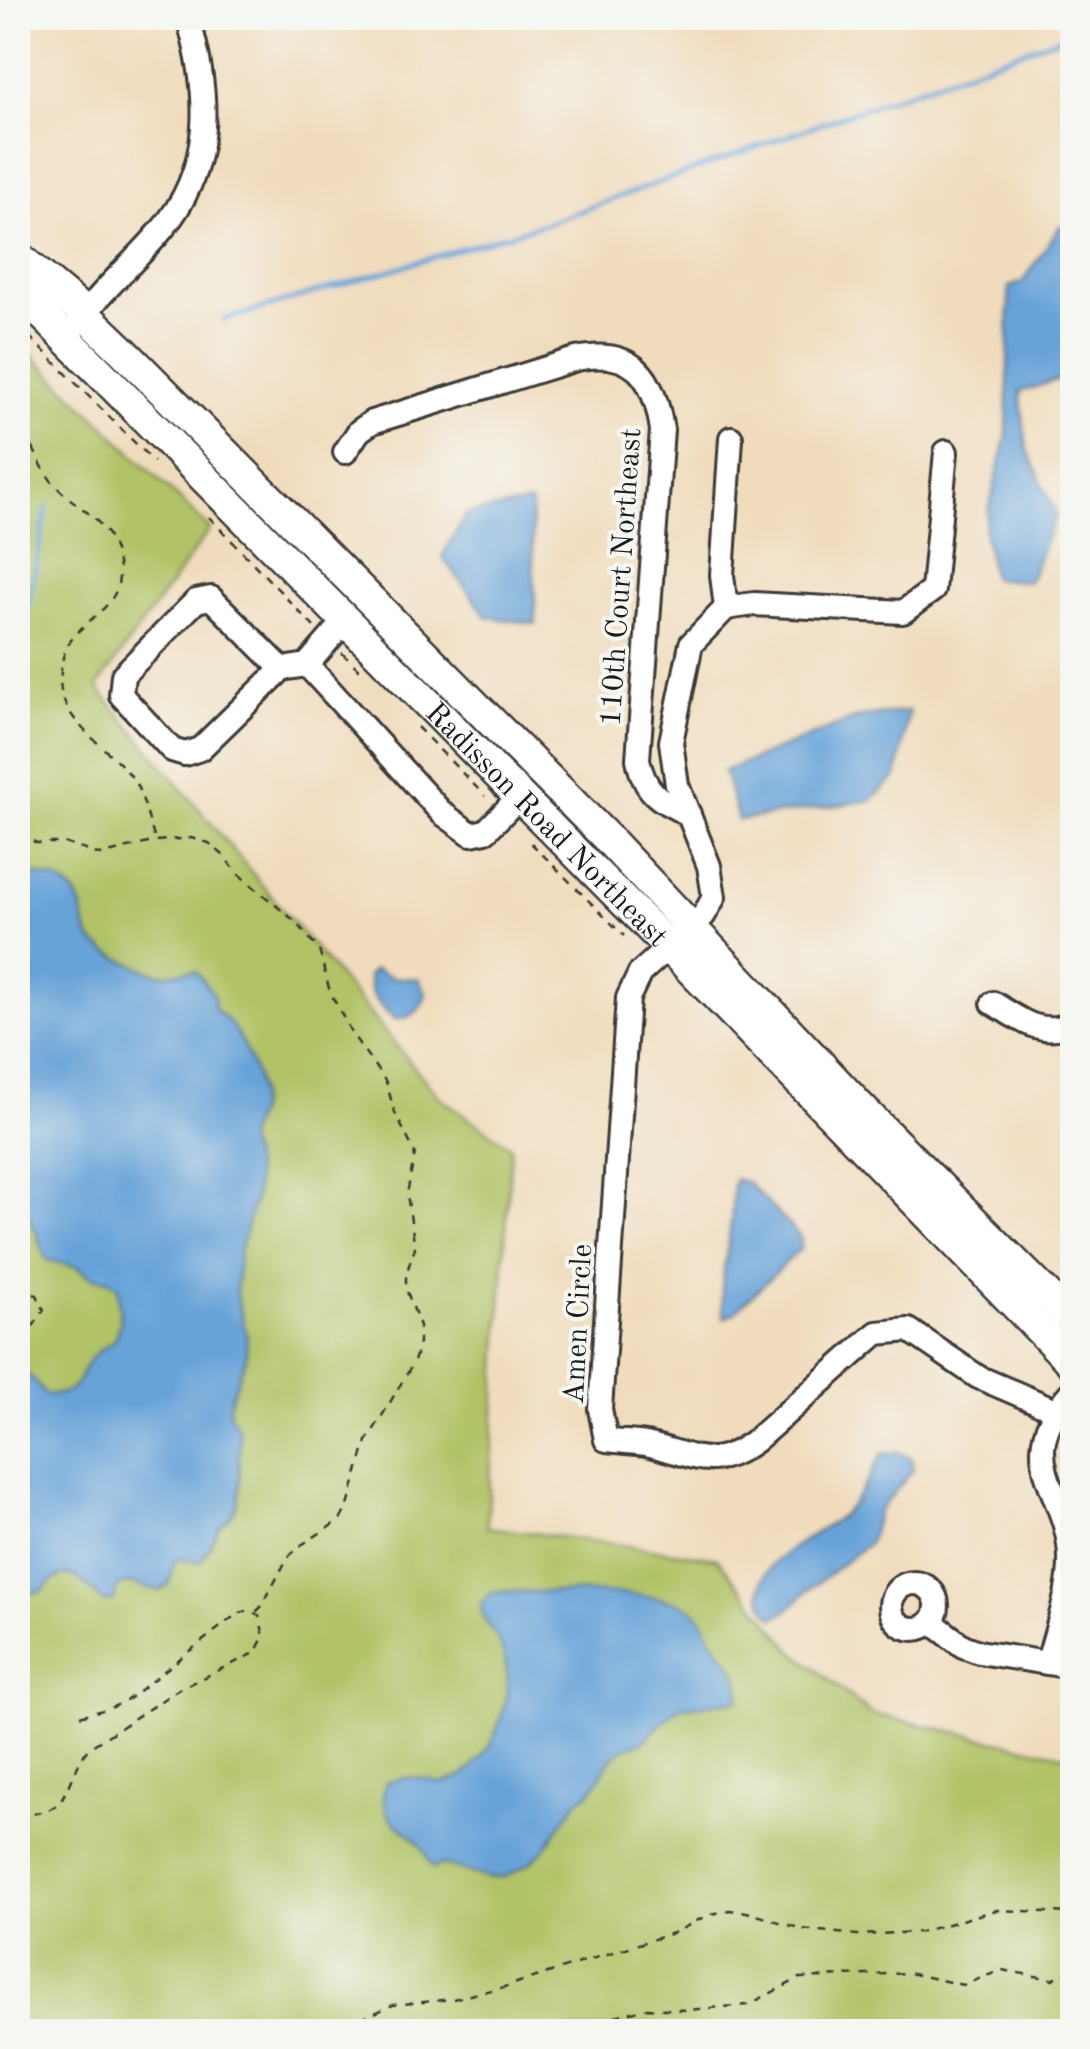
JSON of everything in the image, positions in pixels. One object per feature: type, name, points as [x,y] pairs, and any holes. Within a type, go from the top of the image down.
[{"type":"main road","name":"Radisson Road Northeast","points":[[18,257],[84,314],[592,823],[679,937],[1072,1363]]},
{"type":"main road","name":"Radisson Road Northeast","points":[[18,294],[66,340],[333,634],[505,800],[679,937],[858,1105],[1072,1320]]},
{"type":"street","points":[[66,340],[84,314],[164,228],[190,184],[201,150],[206,98],[188,18]]},
{"type":"street","name":"110th Court Northeast","points":[[345,452],[359,431],[372,422],[576,358],[598,354],[617,358],[648,378],[658,401],[662,430],[638,759],[648,789],[661,802],[689,814]]},
{"type":"street","points":[[726,608],[722,575],[731,438]]},
{"type":"street","points":[[679,937],[710,907],[714,886],[678,785],[671,742],[692,644],[726,608],[754,604],[903,612],[933,590],[946,452]]},
{"type":"street","points":[[282,669],[211,598],[196,601],[124,675],[121,695],[172,750],[185,754],[200,749],[282,669],[307,666],[333,634]]},
{"type":"street","points":[[307,666],[442,813],[472,834],[486,831],[505,800]]},
{"type":"street","name":"Amen Circle","points":[[679,937],[632,986],[625,1015],[600,1408],[606,1440],[646,1444],[694,1460],[717,1460],[740,1453],[877,1333],[892,1329],[909,1330],[978,1377],[1055,1410]]},
{"type":"street","points":[[993,1003],[1040,1029],[1058,1030],[1072,1023]]},
{"type":"street","points":[[1048,1663],[1070,1561],[1069,1539],[1045,1478],[1045,1441],[1055,1410],[1072,1391]]},
{"type":"street","points":[[931,1622],[963,1646],[978,1652],[1072,1667]]},
{"type":"path","points":[[18,325],[162,469]]},
{"type":"path","points":[[18,419],[55,486],[93,514],[115,549],[120,576],[117,590],[104,610],[65,646],[62,695],[82,726],[139,789],[156,841]]},
{"type":"path","points":[[200,508],[333,634],[365,675]]},
{"type":"path","points":[[418,728],[455,769],[505,800]]},
{"type":"path","points":[[18,835],[38,844],[64,843],[100,855],[156,841],[191,838],[223,854],[237,874],[276,904],[319,950],[330,992],[343,1019],[386,1082],[394,1113],[415,1152],[407,1194],[415,1248],[406,1274],[406,1289],[419,1323],[420,1344],[414,1362],[367,1441],[348,1506],[340,1520],[288,1558],[255,1613]]},
{"type":"path","points":[[525,836],[624,936]]},
{"type":"path","points":[[18,1291],[37,1295],[44,1310],[34,1325],[18,1332]]},
{"type":"path","points":[[18,1817],[52,1809],[61,1800],[79,1759],[89,1748],[179,1689],[255,1653],[264,1636],[260,1616],[250,1610],[220,1625],[162,1676],[127,1700],[79,1716]]},
{"type":"path","points":[[331,2032],[393,2005],[453,1999],[504,1987],[676,1932],[708,1915],[729,1910],[802,1929],[856,1935],[920,1932],[996,1910],[1072,1914]]},
{"type":"path","points":[[536,2032],[647,2008],[686,2010],[748,2004],[800,1978],[909,1973],[963,1985],[1002,1970],[1052,1980],[1072,1970]]},
{"type":"green space","points":[[18,342],[210,529],[97,687],[439,1097],[511,1147],[487,1527],[717,1558],[791,1649],[871,1714],[1072,1757],[1072,2031],[18,2031]]},
{"type":"water","points":[[1072,225],[1072,375],[1020,392],[1027,449],[1056,514],[1029,582],[992,578],[984,529],[1007,434],[1009,287],[1023,282],[1060,226]]},
{"type":"water","points":[[531,503],[536,624],[487,617],[442,556],[467,514]]},
{"type":"water","points":[[909,711],[897,776],[872,800],[738,820],[724,771],[856,718]]},
{"type":"water","points":[[18,873],[40,875],[67,887],[80,903],[92,940],[108,952],[158,973],[196,971],[213,994],[215,1009],[241,1040],[259,1093],[247,1138],[256,1177],[255,1198],[239,1252],[236,1295],[247,1336],[246,1358],[229,1413],[240,1438],[237,1505],[199,1562],[176,1559],[169,1584],[159,1591],[131,1583],[117,1587],[114,1600],[103,1602],[80,1580],[67,1575],[41,1592],[18,1593],[18,1372],[29,1375],[45,1394],[66,1392],[76,1384],[93,1356],[114,1340],[120,1323],[118,1288],[78,1267],[47,1260],[33,1225],[18,1208]]},
{"type":"water","points":[[375,969],[391,977],[419,979],[426,994],[418,1010],[395,1019],[385,1010],[369,983],[368,976]]},
{"type":"water","points":[[735,1179],[747,1182],[801,1238],[800,1249],[734,1313],[724,1318],[723,1278]]},
{"type":"water","points":[[898,1452],[911,1458],[913,1470],[878,1512],[869,1543],[774,1618],[762,1601],[761,1585],[768,1570],[844,1513],[882,1454]]},
{"type":"water","points":[[491,1593],[638,1595],[683,1604],[696,1612],[735,1670],[740,1684],[739,1700],[678,1708],[642,1742],[622,1749],[529,1864],[505,1877],[488,1878],[442,1864],[433,1868],[421,1846],[388,1815],[385,1783],[413,1778],[441,1784],[463,1775],[486,1751],[501,1719],[507,1685],[503,1652],[481,1603]]},
{"type":"waterway","points":[[224,320],[547,223],[1072,33]]},
{"type":"waterway","points":[[18,659],[47,508]]}]
